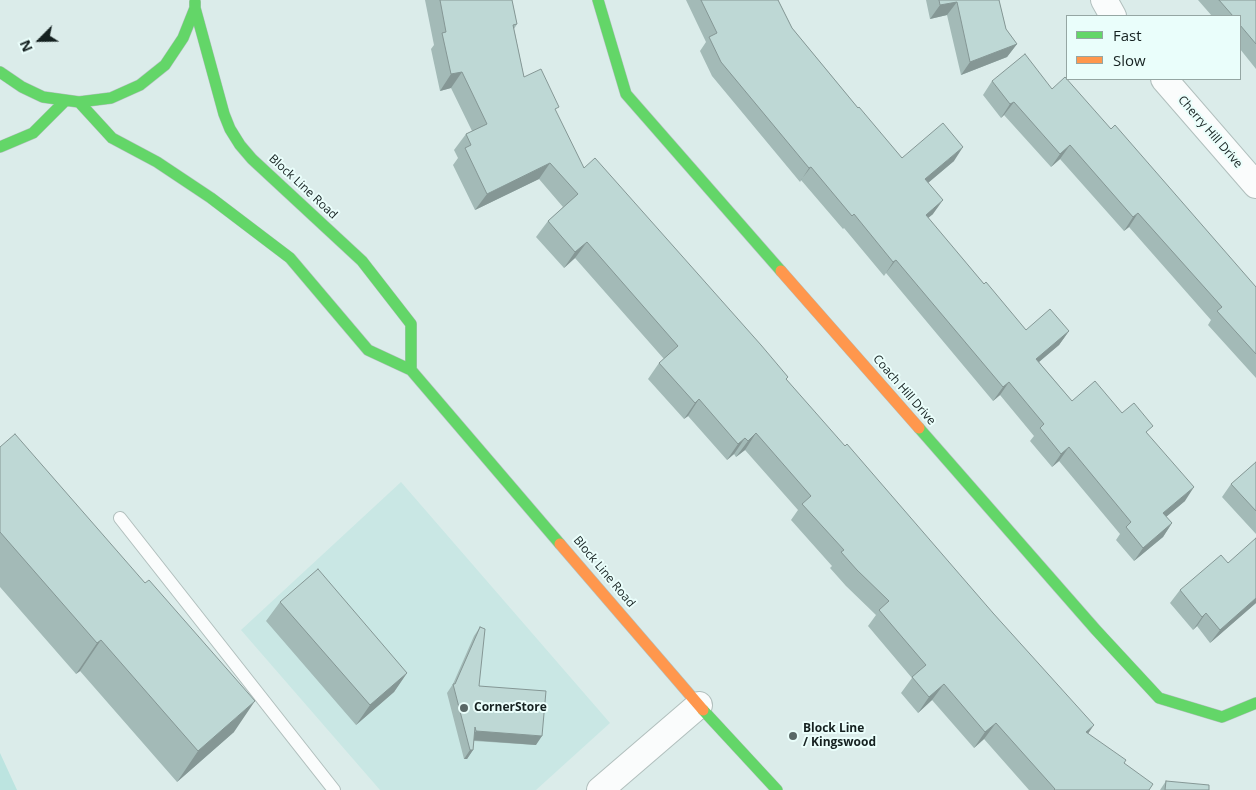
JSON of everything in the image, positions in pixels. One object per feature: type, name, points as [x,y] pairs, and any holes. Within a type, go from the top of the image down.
[{"type":"street","name":"Coach Hill Drive","points":[[598,0],[626,94],[1096,630],[1159,698],[1222,717],[1256,703]]},
{"type":"street","points":[[1104,0],[1112,15]]},
{"type":"street","points":[[0,72],[22,88],[43,97],[79,102],[111,98],[140,85],[165,64],[183,38],[195,4]]},
{"type":"street","name":"Block Line Road","points":[[195,4],[224,114],[240,145],[252,159],[362,261],[411,324],[411,370]]},
{"type":"street","name":"Cherry Hill Drive","points":[[1165,80],[1256,185]]},
{"type":"street","points":[[0,147],[33,133],[65,101]]},
{"type":"street","name":"Block Line Road","points":[[79,102],[112,138],[157,162],[211,198],[290,258],[368,350],[411,370],[699,705],[777,790]]},
{"type":"street","points":[[600,790],[699,705]]},
{"type":"lane","points":[[120,518],[334,790]]},
{"type":"shaded area","points":[[401,482],[610,723],[536,790],[380,790],[241,630]]},
{"type":"shaded area","points":[[0,753],[17,790],[0,790]]},
{"type":"building","points":[[440,0],[512,0],[517,24],[513,25],[524,77],[541,69],[559,107],[555,109],[584,168],[595,158],[761,345],[788,377],[786,379],[845,446],[847,444],[993,613],[1094,725],[1086,732],[1126,760],[1124,763],[1153,784],[1149,790],[1054,790],[996,723],[985,732],[944,684],[929,697],[912,677],[926,665],[879,610],[889,601],[857,570],[841,552],[844,550],[802,504],[811,496],[756,433],[748,441],[745,438],[738,444],[699,399],[695,403],[659,363],[678,346],[587,242],[575,252],[548,221],[578,194],[550,163],[487,194],[465,148],[471,145],[466,134],[487,124],[462,72],[451,74],[442,33],[446,32]]},
{"type":"building","points":[[701,0],[778,0],[792,28],[902,158],[943,123],[963,147],[925,179],[943,200],[926,215],[984,284],[986,282],[1026,330],[1050,309],[1069,331],[1036,359],[1072,401],[1095,381],[1122,413],[1134,403],[1153,426],[1146,432],[1194,487],[1163,513],[1172,523],[1143,548],[1126,527],[1131,522],[1069,447],[1061,454],[1040,428],[1044,424],[1009,382],[1003,387],[896,260],[893,262],[854,214],[852,216],[811,167],[809,168],[721,62],[709,37],[717,33]]},
{"type":"building","points":[[939,0],[999,0],[1006,29],[1017,44],[970,62],[957,2],[940,5]]},
{"type":"building","points":[[1219,0],[1256,0],[1256,44],[1241,26],[1241,15],[1232,15]]},
{"type":"building","points":[[1025,54],[1052,89],[1065,77],[1111,129],[1115,125],[1256,287],[1256,354],[1217,311],[1222,307],[1138,213],[1133,217],[1070,145],[1060,154],[1014,102],[1010,104],[992,81]]},
{"type":"building","points":[[15,434],[145,583],[149,580],[255,701],[198,751],[101,640],[97,643],[0,532],[0,447]]},
{"type":"building","points":[[1256,462],[1256,511],[1231,484]]},
{"type":"building","points":[[1256,538],[1256,598],[1220,630],[1206,613],[1202,617],[1180,590],[1221,555],[1228,563]]},
{"type":"building","points":[[318,569],[407,673],[370,705],[280,602]]},
{"type":"building","points":[[480,627],[485,629],[479,686],[546,691],[542,736],[476,731],[475,727],[473,750],[470,750],[453,684],[455,684]]},
{"type":"building","points":[[1166,781],[1209,785],[1209,790],[1165,790]]},
{"type":"traffic: fast","points":[[598,0],[626,94],[781,271]]},
{"type":"traffic: fast","points":[[0,72],[22,87],[43,97],[79,102],[111,98],[140,85],[165,65],[183,38],[195,8],[195,2]]},
{"type":"traffic: fast","points":[[195,8],[224,114],[230,129],[252,159],[362,261],[411,324],[411,370]]},
{"type":"traffic: fast","points":[[0,147],[33,133],[65,101]]},
{"type":"traffic: fast","points":[[79,102],[112,138],[157,162],[211,198],[290,258],[368,350],[411,370],[560,544]]},
{"type":"traffic: fast","points":[[919,428],[1096,630],[1159,698],[1222,717],[1256,703]]},
{"type":"traffic: fast","points":[[703,710],[777,790]]},
{"type":"traffic: slow","points":[[781,271],[919,428]]},
{"type":"traffic: slow","points":[[560,544],[703,710]]},
{"type":"place","name":"CornerStore","points":[[464,708]]},
{"type":"place","name":"Block Line / Kingswood","points":[[793,736]]}]
